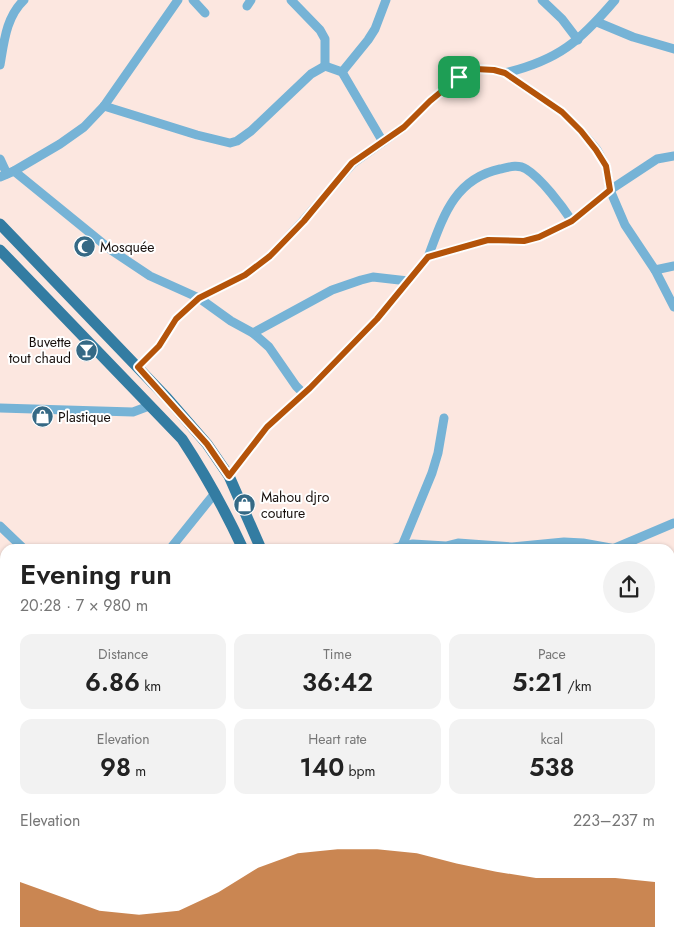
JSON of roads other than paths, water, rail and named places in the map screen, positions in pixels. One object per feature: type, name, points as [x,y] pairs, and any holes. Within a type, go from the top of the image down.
[{"type":"main road","points":[[0,224],[138,367],[207,444],[229,476],[259,544]]},
{"type":"main road","points":[[0,250],[182,439],[215,493],[240,544]]},
{"type":"street","points":[[0,65],[6,33],[14,12],[24,0]]},
{"type":"street","points":[[7,174],[60,144],[84,127],[104,106],[178,0]]},
{"type":"street","points":[[193,0],[205,13]]},
{"type":"street","points":[[291,0],[320,30],[325,39],[325,66]]},
{"type":"street","points":[[342,72],[375,29],[386,0]]},
{"type":"street","points":[[542,0],[562,19],[578,40]]},
{"type":"street","points":[[505,73],[530,67],[558,54],[578,40],[597,22],[615,0]]},
{"type":"street","points":[[597,22],[633,37],[674,49]]},
{"type":"street","points":[[0,24],[6,33]]},
{"type":"street","points":[[104,106],[197,135],[230,143],[251,132],[311,74],[325,66],[342,72],[383,142]]},
{"type":"street","points":[[138,367],[159,346],[176,319],[199,298],[245,275],[270,256],[304,221],[352,163],[404,127],[430,101],[459,77],[476,69],[505,73],[562,112],[581,131],[606,166],[610,190],[624,225],[655,270],[674,307]]},
{"type":"street","points":[[428,257],[488,240],[524,241],[539,237],[572,221],[610,190],[657,159],[674,156]]},
{"type":"street","points":[[0,159],[7,174],[111,250],[150,276],[199,298],[231,321],[253,333],[269,347],[303,393]]},
{"type":"street","points":[[229,476],[267,427],[377,319],[428,257],[447,211],[467,182],[483,173],[498,169],[515,166],[524,168],[562,206],[572,221]]},
{"type":"street","points":[[655,270],[674,266]]},
{"type":"street","points":[[253,333],[332,290],[361,280],[373,278],[408,281]]},
{"type":"street","points":[[0,408],[133,412],[149,406]]},
{"type":"street","points":[[403,544],[432,473],[438,453],[444,418]]},
{"type":"street","points":[[174,544],[215,493]]},
{"type":"street","points":[[624,544],[674,523]]},
{"type":"street","points":[[0,526],[19,544]]},
{"type":"street","points":[[543,544],[564,542],[581,544]]},
{"type":"street","points":[[454,544],[472,544]]},
{"type":"place","name":"Mosquée","points":[[84,247]]},
{"type":"place","name":"Buvette tout chaud","points":[[87,350]]},
{"type":"place","name":"Plastique","points":[[42,417]]},
{"type":"place","name":"Mahou djro couture","points":[[245,505]]}]
